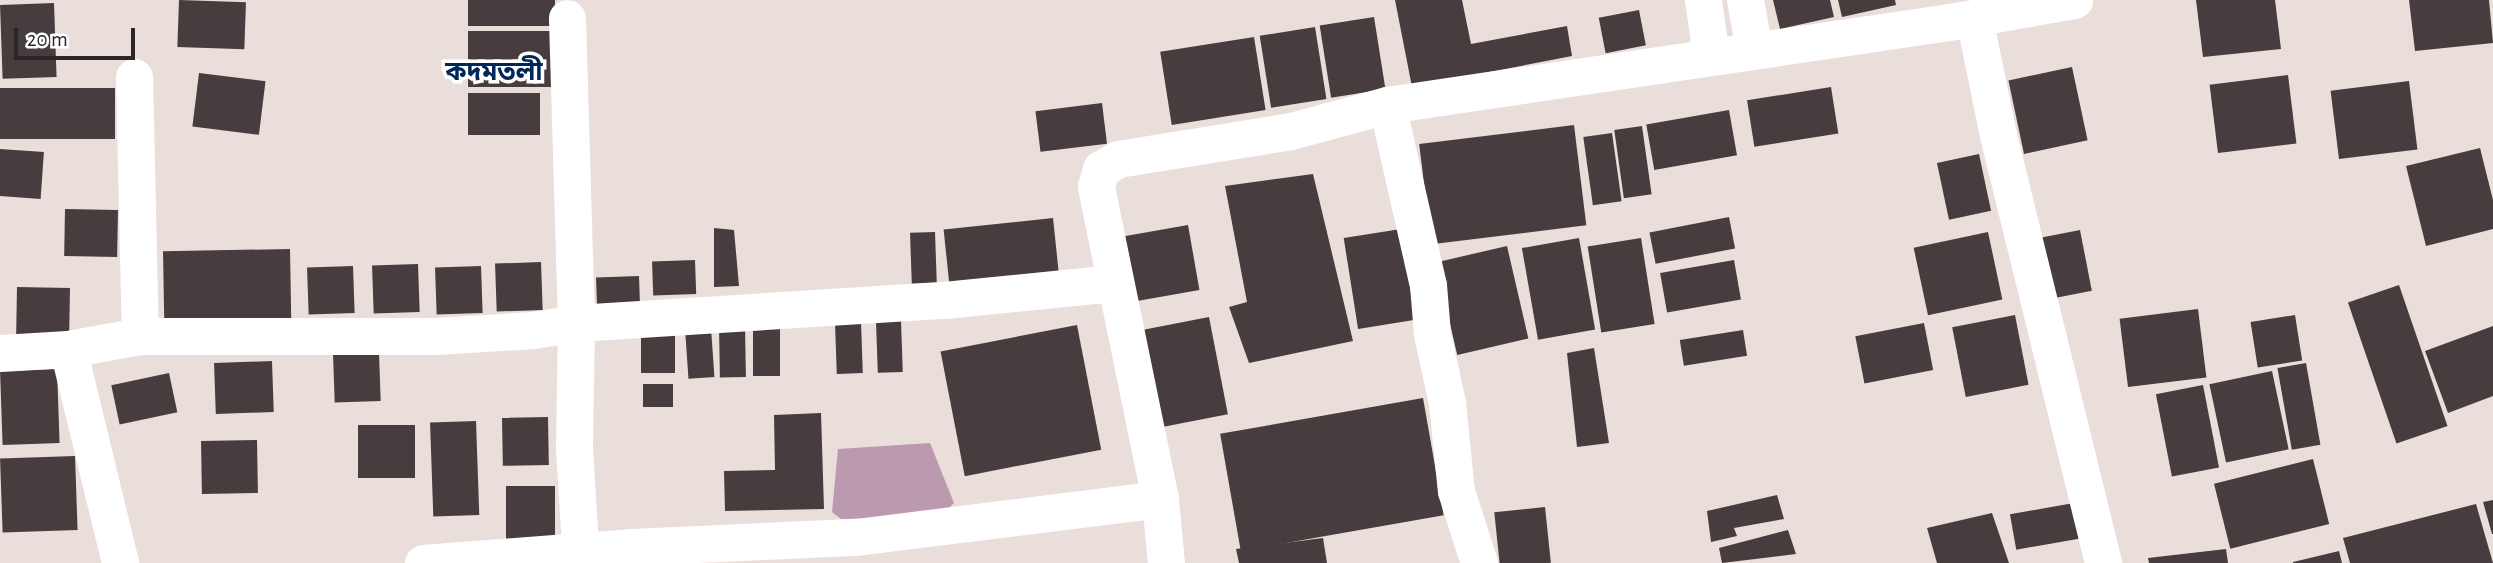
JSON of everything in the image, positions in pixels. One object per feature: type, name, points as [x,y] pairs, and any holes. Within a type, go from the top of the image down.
[{"type":"street","points":[[1703,0],[1711,56]]},
{"type":"street","points":[[1745,0],[1754,49]]},
{"type":"street","points":[[1166,563],[1160,499],[1096,186],[1101,169],[1118,159],[1291,131],[1387,105],[1974,18],[2071,0]]},
{"type":"street","points":[[567,18],[576,323],[574,447],[580,558]]},
{"type":"street","points":[[1974,18],[1998,135],[2103,563]]},
{"type":"street","points":[[134,77],[141,336]]},
{"type":"street","points":[[1387,105],[1428,285],[1432,334],[1447,403],[1456,491],[1479,563]]},
{"type":"street","points":[[0,353],[68,349],[141,336],[436,336],[534,331],[576,323],[944,300],[1114,283]]},
{"type":"street","points":[[68,349],[120,563]]},
{"type":"street","points":[[423,563],[580,558],[632,547],[856,537],[1160,499]]},
{"type":"shaded area","points":[[930,443],[954,503],[947,510],[932,517],[841,519],[832,512],[838,449]]},
{"type":"building","points":[[179,0],[246,2],[244,49],[177,47]]},
{"type":"building","points":[[468,0],[555,0],[555,26],[468,26]]},
{"type":"building","points":[[1395,0],[1462,0],[1471,44],[1567,26],[1572,56],[1412,87]]},
{"type":"building","points":[[1773,0],[1830,0],[1834,17],[1780,29]]},
{"type":"building","points":[[1838,0],[1895,0],[1896,5],[1842,17]]},
{"type":"building","points":[[2196,0],[2275,0],[2281,49],[2203,57]]},
{"type":"building","points":[[2409,0],[2489,0],[2493,43],[2415,51]]},
{"type":"building","points":[[54,3],[57,77],[3,79],[0,5]]},
{"type":"building","points":[[1639,10],[1646,45],[1606,53],[1599,18]]},
{"type":"building","points":[[1374,17],[1385,89],[1331,98],[1320,26]]},
{"type":"building","points":[[1315,27],[1326,99],[1271,108],[1260,36]]},
{"type":"building","points":[[468,31],[556,31],[556,87],[468,87]]},
{"type":"building","points":[[1254,37],[1266,110],[1172,125],[1160,52]]},
{"type":"building","points":[[2072,67],[2088,140],[2024,154],[2008,81]]},
{"type":"building","points":[[199,73],[266,81],[259,135],[192,127]]},
{"type":"building","points":[[2288,75],[2296,143],[2218,153],[2210,85]]},
{"type":"building","points":[[2409,81],[2417,149],[2339,159],[2331,91]]},
{"type":"building","points":[[1831,87],[1838,133],[1754,147],[1747,100]]},
{"type":"building","points":[[0,88],[115,88],[115,139],[0,139]]},
{"type":"building","points":[[468,93],[540,93],[540,135],[468,135]]},
{"type":"building","points":[[1102,103],[1107,144],[1040,152],[1035,111]]},
{"type":"building","points":[[1729,110],[1737,155],[1654,170],[1646,125]]},
{"type":"building","points":[[1574,125],[1586,225],[1431,244],[1419,144]]},
{"type":"building","points":[[1642,126],[1652,194],[1624,198],[1614,130]]},
{"type":"building","points":[[1612,133],[1622,201],[1593,205],[1583,137]]},
{"type":"building","points":[[2480,148],[2493,200],[2493,229],[2426,246],[2406,166]]},
{"type":"building","points":[[0,149],[44,152],[41,199],[0,196]]},
{"type":"building","points":[[1979,154],[1991,211],[1949,220],[1937,163]]},
{"type":"building","points":[[1313,174],[1353,341],[1249,363],[1229,307],[1247,302],[1225,186]]},
{"type":"building","points":[[65,209],[118,210],[117,257],[64,256]]},
{"type":"building","points":[[1729,217],[1735,248],[1656,264],[1649,232]]},
{"type":"building","points":[[1053,218],[1059,280],[950,291],[944,229]]},
{"type":"building","points":[[1188,225],[1199,290],[1129,302],[1117,238]]},
{"type":"building","points":[[714,228],[734,230],[739,286],[714,287]]},
{"type":"building","points":[[1401,229],[1415,320],[1358,329],[1344,238]]},
{"type":"building","points":[[2080,230],[2092,291],[2054,298],[2042,237]]},
{"type":"building","points":[[935,232],[937,283],[912,284],[910,233]]},
{"type":"building","points":[[1988,232],[2002,299],[1928,315],[1914,248]]},
{"type":"building","points":[[1579,238],[1595,330],[1538,340],[1522,248]]},
{"type":"building","points":[[1641,238],[1655,324],[1601,332],[1588,246]]},
{"type":"building","points":[[1507,246],[1528,339],[1457,355],[1436,262]]},
{"type":"building","points":[[290,249],[291,325],[164,327],[163,251]]},
{"type":"building","points":[[695,260],[696,294],[653,295],[652,262]]},
{"type":"building","points":[[1734,260],[1741,299],[1667,312],[1660,273]]},
{"type":"building","points":[[541,262],[543,310],[497,312],[495,264]]},
{"type":"building","points":[[418,264],[420,312],[374,314],[372,266]]},
{"type":"building","points":[[353,266],[355,313],[309,315],[307,268]]},
{"type":"building","points":[[481,266],[483,313],[437,315],[435,268]]},
{"type":"building","points":[[639,276],[640,310],[597,311],[596,278]]},
{"type":"building","points":[[2399,285],[2448,426],[2396,443],[2348,303]]},
{"type":"building","points":[[17,287],[70,288],[69,335],[16,334]]},
{"type":"building","points":[[2198,309],[2206,377],[2128,387],[2120,319]]},
{"type":"building","points":[[2015,315],[2029,385],[1966,397],[1952,327]]},
{"type":"building","points":[[2295,315],[2302,360],[2258,367],[2251,322]]},
{"type":"building","points":[[1209,317],[1228,414],[1157,428],[1138,331]]},
{"type":"building","points":[[901,321],[903,372],[878,373],[876,322]]},
{"type":"building","points":[[861,322],[863,373],[837,374],[835,323]]},
{"type":"building","points":[[1924,323],[1933,370],[1864,383],[1855,336]]},
{"type":"building","points":[[753,324],[780,324],[780,376],[753,376]]},
{"type":"building","points":[[719,325],[745,325],[746,377],[720,377]]},
{"type":"building","points":[[1077,325],[1101,450],[965,476],[941,352]]},
{"type":"building","points":[[2493,326],[2493,396],[2448,413],[2425,351]]},
{"type":"building","points":[[711,328],[714,377],[688,379],[685,330]]},
{"type":"building","points":[[1743,330],[1747,356],[1684,366],[1680,340]]},
{"type":"building","points":[[641,334],[675,334],[675,373],[641,373]]},
{"type":"building","points":[[1594,348],[1609,443],[1577,447],[1567,353]]},
{"type":"building","points":[[379,353],[381,401],[335,403],[333,355]]},
{"type":"building","points":[[272,361],[274,412],[216,414],[214,363]]},
{"type":"building","points":[[2306,363],[2320,445],[2292,450],[2277,368]]},
{"type":"building","points":[[57,369],[60,443],[3,445],[0,371]]},
{"type":"building","points":[[2272,371],[2289,449],[2226,463],[2209,384]]},
{"type":"building","points":[[169,373],[177,412],[120,424],[111,385]]},
{"type":"building","points":[[643,384],[673,384],[673,407],[643,407]]},
{"type":"building","points":[[2203,385],[2219,467],[2172,477],[2156,394]]},
{"type":"building","points":[[1423,398],[1444,515],[1241,551],[1220,434]]},
{"type":"building","points":[[821,413],[824,509],[725,511],[724,471],[775,470],[774,415]]},
{"type":"building","points":[[548,417],[549,465],[503,466],[502,418]]},
{"type":"building","points":[[476,421],[479,515],[433,517],[430,423]]},
{"type":"building","points":[[358,425],[415,425],[415,478],[358,478]]},
{"type":"building","points":[[257,440],[258,493],[202,494],[201,441]]},
{"type":"building","points":[[75,456],[78,530],[3,533],[0,459]]},
{"type":"building","points":[[2313,459],[2329,524],[2230,549],[2214,484]]},
{"type":"building","points":[[506,486],[555,486],[555,540],[506,540]]},
{"type":"building","points":[[1777,495],[1784,519],[1734,528],[1737,536],[1711,542],[1707,511]]},
{"type":"building","points":[[2493,500],[2493,534],[2492,534],[2483,502]]},
{"type":"building","points":[[2074,503],[2080,538],[2016,550],[2010,514]]},
{"type":"building","points":[[2476,504],[2493,563],[2350,563],[2343,538]]},
{"type":"building","points":[[1545,507],[1551,563],[1500,563],[1494,512]]},
{"type":"building","points":[[1992,513],[2009,563],[1937,563],[1927,528]]},
{"type":"building","points":[[1788,530],[1796,554],[1722,563],[1719,548]]},
{"type":"building","points":[[1323,538],[1327,563],[1239,563],[1236,549]]},
{"type":"building","points":[[2226,549],[2228,563],[2149,563],[2148,558]]},
{"type":"building","points":[[2339,551],[2342,563],[2293,563],[2293,562]]},
{"type":"district","name":"কদমতলী","points":[[494,73]]}]
